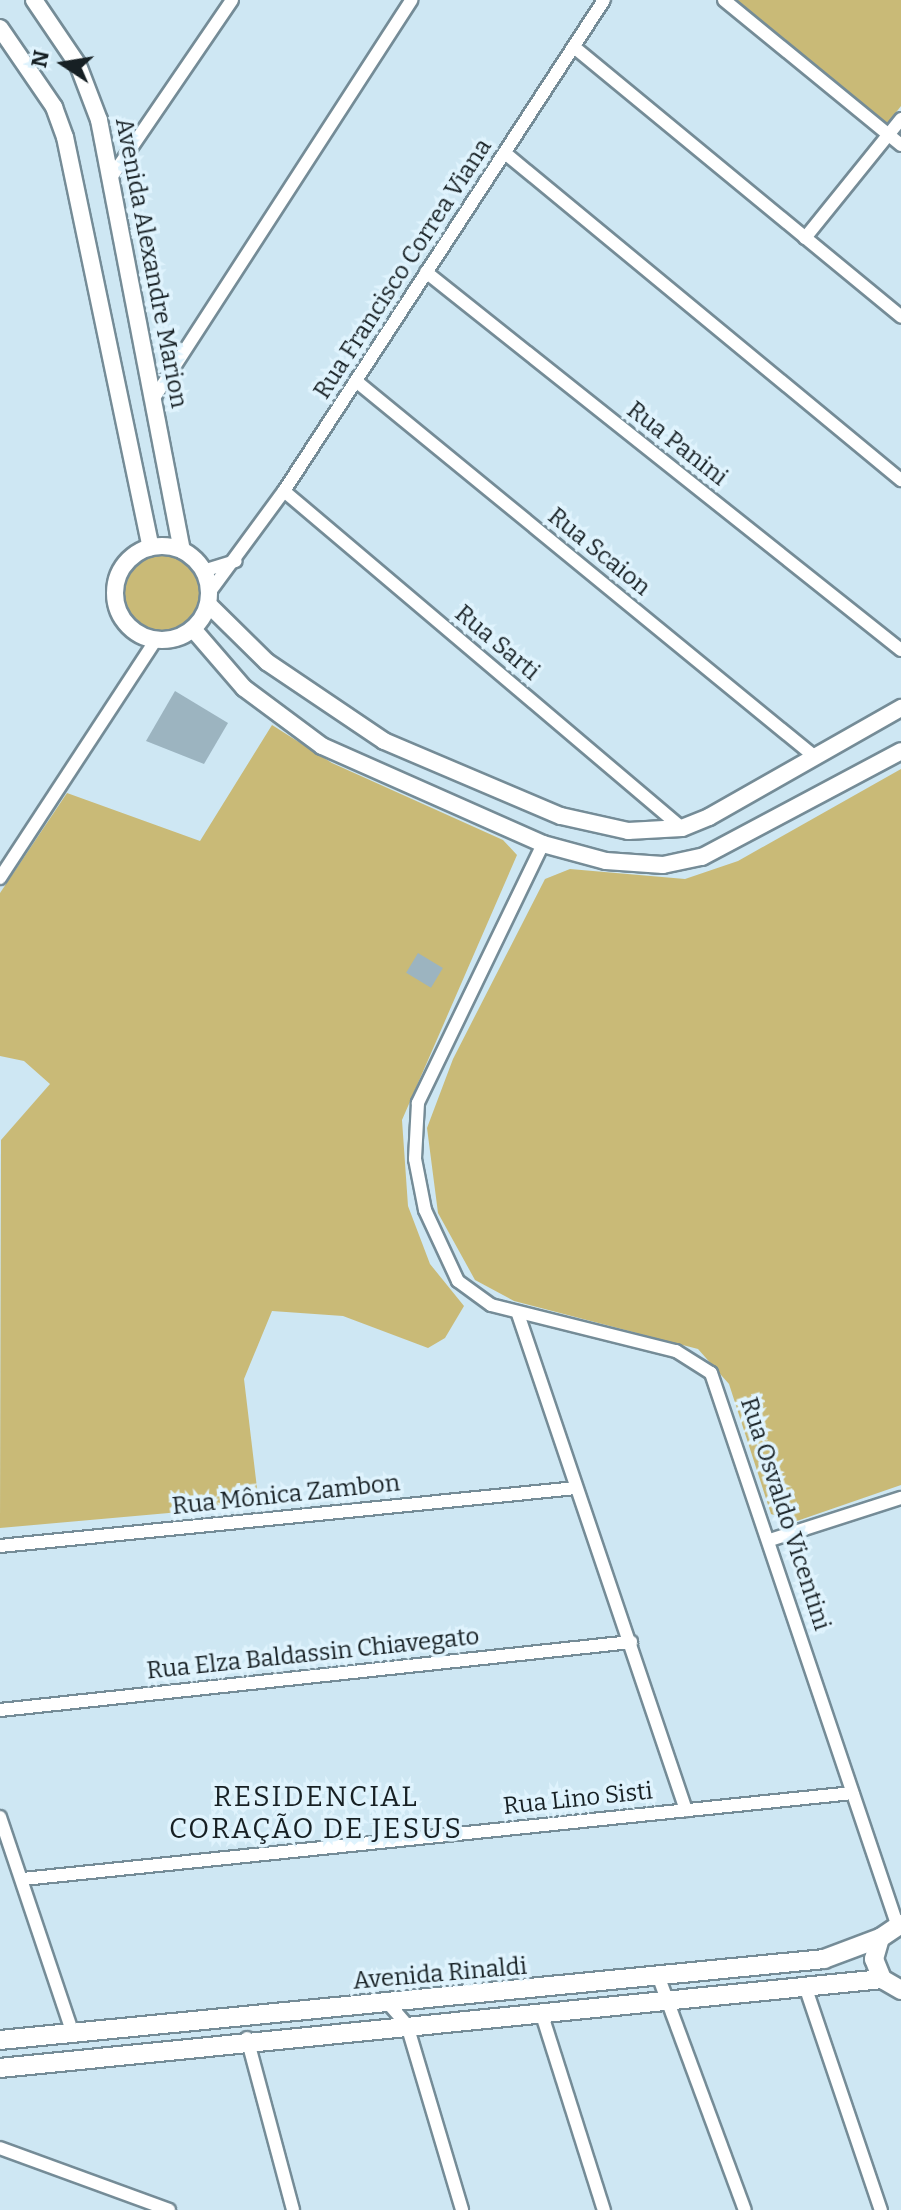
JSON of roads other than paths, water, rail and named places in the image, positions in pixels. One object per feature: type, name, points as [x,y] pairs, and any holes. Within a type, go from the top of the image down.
[{"type":"main road","name":"Avenida Rinaldi","points":[[0,2040],[659,1978],[824,1959],[880,1938],[899,1924]]},
{"type":"main road","points":[[880,1938],[874,1959],[882,1979],[901,1990]]},
{"type":"main road","name":"Avenida Rinaldi","points":[[0,2068],[247,2038],[542,2015],[882,1979]]},
{"type":"street","name":"Avenida Alexandre Marion","points":[[34,0],[88,87],[112,176],[182,550]]},
{"type":"street","points":[[112,176],[232,0]]},
{"type":"street","points":[[154,398],[411,0]]},
{"type":"street","name":"Rua Francisco Correa Viana","points":[[209,599],[284,491],[604,0]]},
{"type":"street","points":[[724,0],[901,145]]},
{"type":"street","points":[[0,28],[54,107],[65,137],[151,547]]},
{"type":"street","points":[[574,47],[901,317]]},
{"type":"street","points":[[805,238],[901,119]]},
{"type":"street","points":[[505,153],[901,480]]},
{"type":"street","name":"Rua Panini","points":[[426,272],[901,650]]},
{"type":"street","name":"Rua Scaion","points":[[356,381],[815,757]]},
{"type":"street","name":"Rua Sarti","points":[[284,491],[682,828]]},
{"type":"street","points":[[156,640],[128,626],[115,596],[124,565],[151,547],[182,550],[203,571],[209,599],[267,662],[384,741],[561,816],[628,831],[682,828],[901,708]]},
{"type":"street","points":[[203,571],[236,561]]},
{"type":"street","points":[[0,878],[156,640],[193,629],[209,599]]},
{"type":"street","points":[[193,629],[244,688],[322,746],[543,844],[639,865],[702,857],[901,751]]},
{"type":"street","name":"Rua Osvaldo Vicentini","points":[[543,844],[425,1084],[414,1130],[425,1210],[458,1281],[491,1305],[694,1358],[725,1397],[853,1793],[899,1924]]},
{"type":"street","points":[[518,1314],[686,1810]]},
{"type":"street","name":"Rua Mônica Zambon","points":[[0,1546],[576,1488]]},
{"type":"street","points":[[770,1540],[901,1498]]},
{"type":"street","name":"Rua Elza Baldassin Chiavegato","points":[[0,1710],[631,1642]]},
{"type":"street","name":"Rua Lino Sisti","points":[[23,1879],[853,1793]]},
{"type":"street","points":[[0,1817],[72,2031]]},
{"type":"street","points":[[659,1978],[745,2210]]},
{"type":"street","points":[[805,1986],[881,2210]]},
{"type":"street","points":[[388,2003],[407,2025],[462,2210]]},
{"type":"street","points":[[542,2015],[604,2210]]},
{"type":"street","points":[[247,2038],[293,2210]]},
{"type":"street","points":[[0,2148],[169,2210]]},
{"type":"district","name":"RESIDENCIAL CORAÇÃO DE JESUS","points":[[316,1813]]}]
